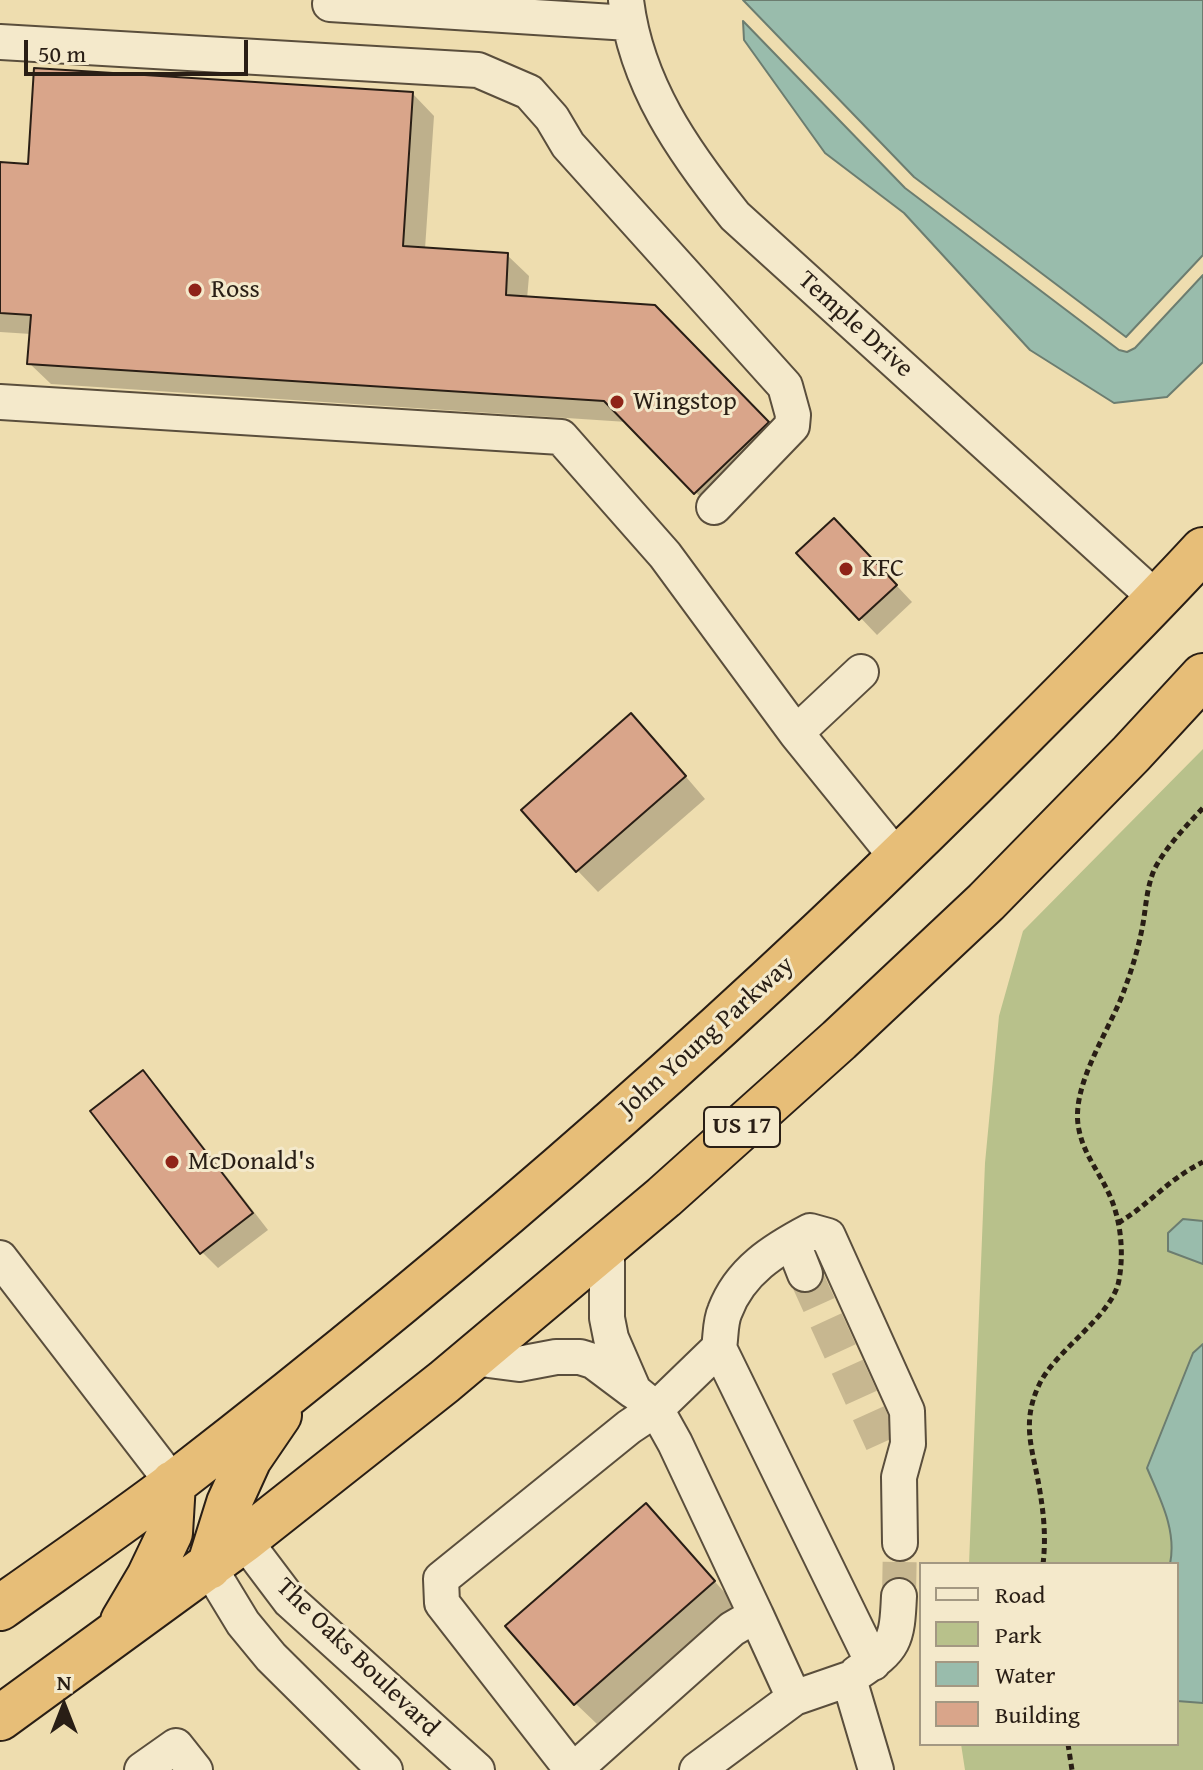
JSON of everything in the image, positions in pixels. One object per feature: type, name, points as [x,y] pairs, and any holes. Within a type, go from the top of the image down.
[{"type":"highway","name":"John Young Parkway","points":[[0,1608],[173,1483],[301,1383],[463,1253],[606,1128],[899,860],[1203,550]]},
{"type":"highway","name":"US 17","points":[[0,1718],[244,1540],[473,1358],[607,1246],[839,1040],[986,902],[1203,676]]},
{"type":"highway","points":[[209,1567],[229,1503],[249,1459],[301,1383]]},
{"type":"highway","points":[[115,1633],[149,1577],[170,1533],[173,1483]]},
{"type":"street","points":[[330,4],[627,11]]},
{"type":"street","name":"Temple Drive","points":[[627,11],[642,69],[662,114],[694,165],[735,216],[1157,599]]},
{"type":"street","points":[[0,42],[478,70],[529,92],[552,118],[568,145],[785,386],[793,415],[792,426],[714,507]]},
{"type":"street","points":[[0,402],[561,437],[665,555],[796,733],[899,860]]},
{"type":"street","points":[[796,733],[861,672]]},
{"type":"street","points":[[876,1770],[861,1671],[719,1348],[724,1312],[743,1278],[771,1252],[810,1231],[828,1236],[907,1411],[908,1444],[899,1477],[900,1543]]},
{"type":"street","points":[[792,1241],[805,1274]]},
{"type":"street","points":[[607,1246],[607,1318],[611,1338],[645,1400],[675,1443],[794,1698]]},
{"type":"street","points":[[0,1258],[173,1483]]},
{"type":"street","points":[[719,1348],[645,1400],[629,1427],[441,1579],[442,1603],[578,1769],[732,1629],[756,1615]]},
{"type":"street","points":[[473,1358],[519,1364],[556,1357],[580,1357],[593,1361],[645,1400]]},
{"type":"street","points":[[882,1443],[899,1477]]},
{"type":"street","name":"The Oaks Boulevard","points":[[244,1540],[290,1601],[477,1770]]},
{"type":"street","name":"The Oaks Boulevard","points":[[209,1567],[243,1623],[271,1657],[385,1770]]},
{"type":"street","points":[[697,1770],[794,1698],[861,1671],[885,1654],[898,1631],[899,1596]]},
{"type":"street","points":[[142,1770],[176,1746],[195,1770]]},
{"type":"path","points":[[1043,1562],[1046,1534],[1040,1488],[1030,1453],[1029,1421],[1039,1385],[1052,1365],[1101,1313],[1119,1283],[1122,1251],[1110,1196],[1087,1155],[1078,1128],[1079,1098],[1125,990],[1155,868],[1203,808]]},
{"type":"path","points":[[1118,1223],[1137,1212],[1169,1182],[1203,1162]]},
{"type":"path","points":[[1068,1746],[1072,1770]]},
{"type":"green space","points":[[1203,749],[1203,1770],[965,1770],[961,1746],[1179,1746],[1179,1562],[969,1562],[985,1163],[999,1016],[1023,931]]},
{"type":"water","points":[[743,0],[1203,0],[1203,255],[1126,337],[914,177]]},
{"type":"water","points":[[743,21],[905,188],[1119,350],[1127,352],[1135,348],[1203,275],[1203,362],[1167,397],[1114,403],[1030,350],[904,213],[825,153],[744,40]]},
{"type":"water","points":[[1183,1219],[1203,1221],[1203,1264],[1168,1251],[1168,1233]]},
{"type":"water","points":[[1203,1344],[1203,1703],[1179,1701],[1179,1562],[1170,1562],[1169,1527],[1147,1468],[1193,1353]]},
{"type":"building","points":[[34,68],[413,92],[403,246],[508,253],[506,295],[655,305],[769,422],[694,494],[604,401],[27,364],[31,315],[0,313],[0,162],[28,164]]},
{"type":"building","name":"KFC","points":[[834,518],[897,585],[859,620],[796,553]]},
{"type":"building","points":[[631,713],[686,776],[576,872],[521,810]]},
{"type":"building","name":"McDonald's","points":[[143,1070],[253,1213],[200,1254],[90,1111]]},
{"type":"building","points":[[646,1503],[715,1581],[574,1705],[505,1626]]},
{"type":"tunnel","points":[[805,1274],[882,1443]]},
{"type":"tunnel","points":[[899,1596],[900,1543]]},
{"type":"place","name":"Ross","points":[[195,290]]},
{"type":"place","name":"Wingstop","points":[[617,402]]},
{"type":"place","name":"KFC","points":[[846,569]]},
{"type":"place","name":"McDonald's","points":[[172,1162]]}]
